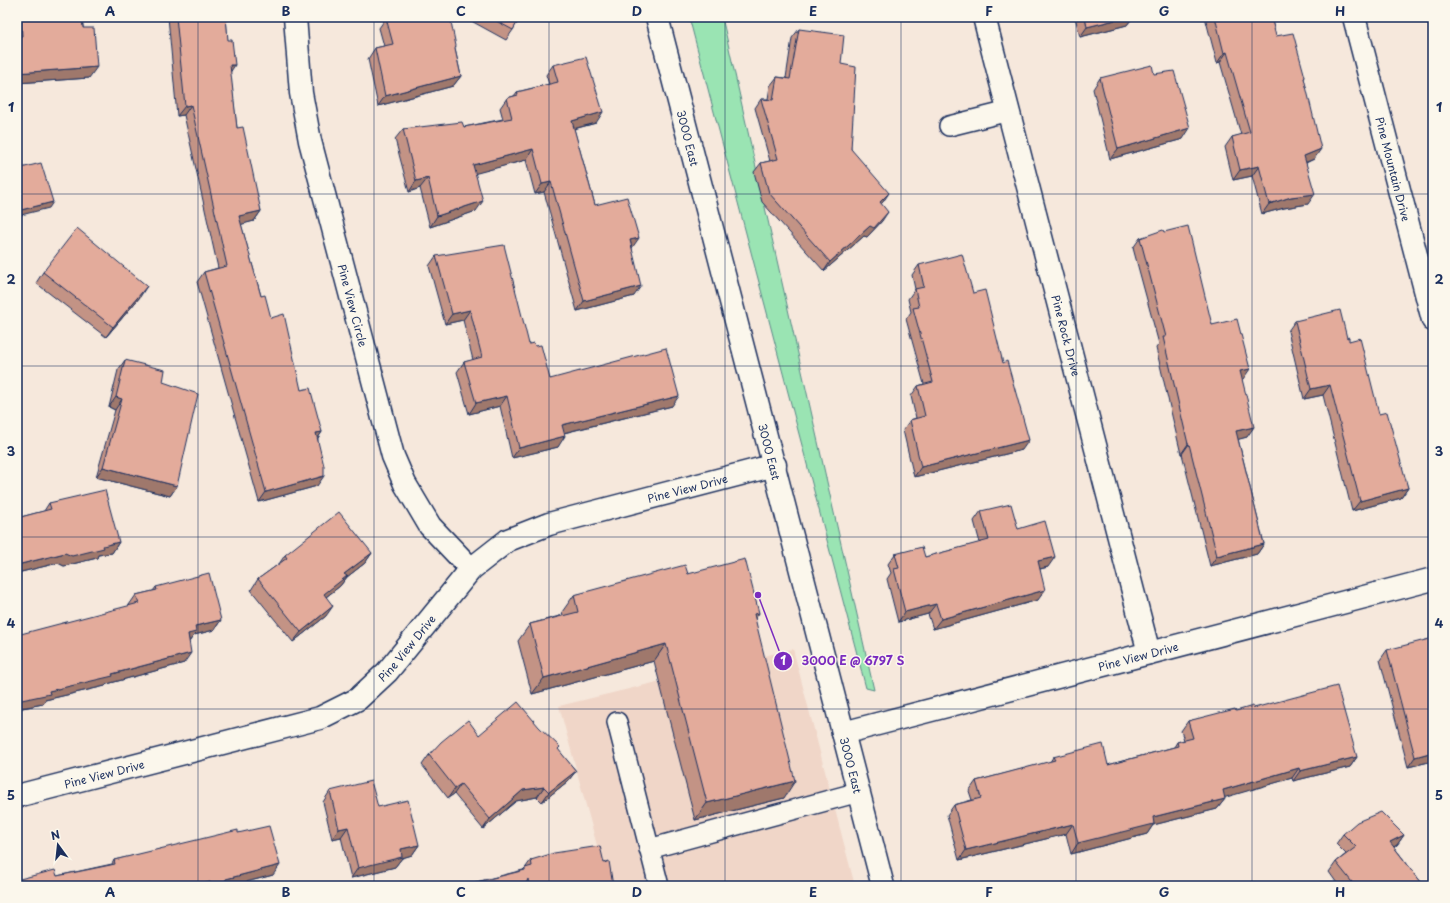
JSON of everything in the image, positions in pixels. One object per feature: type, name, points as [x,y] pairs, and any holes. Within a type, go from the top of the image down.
[{"type":"street","name":"Pine View Circle","points":[[296,17],[301,93],[310,141],[394,456],[405,484],[430,526],[471,569]]},
{"type":"street","name":"3000 East","points":[[657,17],[775,465],[883,886]]},
{"type":"street","name":"Pine Rock Drive","points":[[984,17],[1149,653]]},
{"type":"street","name":"Pine Mountain Drive","points":[[1354,17],[1433,320]]},
{"type":"street","name":"Pine View Drive","points":[[17,796],[320,718],[358,699],[387,672],[471,569],[508,540],[549,524],[775,465]]},
{"type":"street","name":"Pine View Drive","points":[[843,733],[1433,579]]},
{"type":"lane","points":[[949,126],[1009,111]]},
{"type":"lane","points":[[616,722],[659,886]]},
{"type":"lane","points":[[649,849],[859,792]]},
{"type":"shaded area","points":[[793,649],[855,886],[608,886],[559,706]]},
{"type":"green space","points":[[689,17],[722,17],[874,690],[866,688]]},
{"type":"building","points":[[21,17],[82,17],[83,28],[94,28],[97,67],[17,73],[17,36],[22,36]]},
{"type":"building","points":[[176,17],[226,17],[228,40],[232,40],[235,65],[230,65],[237,128],[243,127],[261,211],[239,216],[261,296],[265,295],[271,318],[284,314],[301,390],[310,388],[322,432],[316,433],[324,466],[324,476],[266,492],[204,272],[227,266],[191,105],[185,106]]},
{"type":"building","points":[[450,17],[461,76],[385,96],[375,48],[393,44],[386,18]]},
{"type":"building","points":[[489,17],[520,17],[513,30]]},
{"type":"building","points":[[1085,17],[1127,17],[1087,27]]},
{"type":"building","points":[[1215,17],[1271,17],[1276,36],[1293,33],[1305,77],[1321,149],[1304,156],[1315,194],[1291,197],[1269,204],[1259,166],[1240,170],[1232,137],[1250,132],[1227,52],[1224,53]]},
{"type":"building","points":[[799,29],[844,35],[841,64],[856,67],[851,149],[889,193],[880,202],[888,212],[874,228],[870,226],[830,262],[769,193],[761,163],[778,159],[761,99],[773,100],[777,77],[790,79]]},
{"type":"building","points":[[586,57],[603,112],[572,121],[595,205],[627,197],[639,238],[630,240],[641,286],[584,301],[551,182],[542,184],[533,149],[473,165],[483,201],[437,216],[428,178],[416,181],[403,129],[462,122],[464,127],[512,118],[507,98],[518,95],[517,92],[558,82],[553,65]]},
{"type":"building","points":[[1152,65],[1154,74],[1174,71],[1190,128],[1118,149],[1100,78]]},
{"type":"building","points":[[41,163],[53,202],[17,211],[17,169]]},
{"type":"building","points":[[1188,226],[1212,325],[1237,319],[1250,369],[1240,371],[1254,427],[1236,431],[1264,544],[1217,556],[1188,444],[1163,337],[1166,337],[1140,238],[1163,230],[1164,232]]},
{"type":"building","points":[[77,228],[147,286],[113,327],[43,272]]},
{"type":"building","points":[[504,245],[529,344],[534,343],[535,346],[541,345],[550,379],[666,348],[679,396],[562,425],[565,436],[519,448],[507,396],[476,403],[464,362],[482,357],[470,310],[452,314],[436,256]]},
{"type":"building","points":[[962,254],[973,293],[985,290],[1003,363],[1007,361],[1029,440],[921,467],[910,420],[925,416],[918,386],[933,382],[913,308],[919,307],[915,289],[924,287],[919,265]]},
{"type":"building","points":[[1340,310],[1349,341],[1360,338],[1379,414],[1387,412],[1408,488],[1360,501],[1330,385],[1311,389],[1295,321]]},
{"type":"building","points":[[125,360],[165,370],[163,382],[198,394],[177,486],[103,467],[122,399],[116,397]]},
{"type":"building","points":[[105,490],[119,542],[103,546],[104,548],[72,556],[65,553],[17,565],[17,518],[51,509],[49,503]]},
{"type":"building","points":[[1011,504],[1018,529],[1045,521],[1055,557],[1038,561],[1045,590],[941,619],[936,604],[905,612],[894,569],[899,568],[895,554],[922,547],[925,557],[989,540],[981,511]]},
{"type":"building","points":[[339,512],[372,553],[344,574],[347,576],[324,594],[333,606],[301,632],[258,579],[287,558],[285,555]]},
{"type":"building","points":[[745,559],[759,613],[754,614],[795,781],[707,803],[666,644],[544,678],[530,624],[578,612],[574,595],[685,565],[688,574]]},
{"type":"building","points":[[209,573],[221,620],[195,626],[196,632],[188,634],[191,653],[112,674],[113,676],[49,691],[50,694],[17,701],[17,635],[139,603],[136,595],[157,590],[156,587]]},
{"type":"building","points":[[1433,638],[1433,752],[1415,757],[1387,650]]},
{"type":"building","points":[[1337,686],[1357,757],[1300,771],[1299,768],[1223,790],[1225,799],[1153,817],[1154,824],[1078,843],[1073,824],[966,850],[954,805],[981,798],[976,781],[1055,760],[1053,757],[1103,744],[1108,765],[1178,746],[1177,742],[1193,738],[1188,721],[1235,709],[1236,711],[1253,706],[1254,708]]},
{"type":"building","points":[[518,702],[539,727],[560,747],[558,749],[576,771],[549,792],[544,787],[523,790],[490,819],[461,784],[455,788],[429,755],[441,742],[468,720],[479,735]]},
{"type":"building","points":[[371,781],[378,807],[408,800],[419,845],[401,849],[402,857],[358,868],[348,827],[339,829],[330,791]]},
{"type":"building","points":[[1381,812],[1404,835],[1390,842],[1421,882],[1415,886],[1355,886],[1336,862],[1356,847],[1343,834],[1357,822]]},
{"type":"building","points":[[269,826],[280,865],[226,879],[223,886],[212,886],[210,882],[196,886],[186,886],[185,884],[176,886],[21,886],[20,879],[55,870],[57,876],[115,864],[114,860],[238,830],[238,833]]},
{"type":"building","points":[[600,846],[604,863],[609,861],[613,886],[529,886],[528,879],[525,886],[461,886],[525,870],[525,868],[532,866],[531,860],[554,853]]},
{"type":"place","name":"3000 E @ 6797 S","points":[[758,595]]}]
